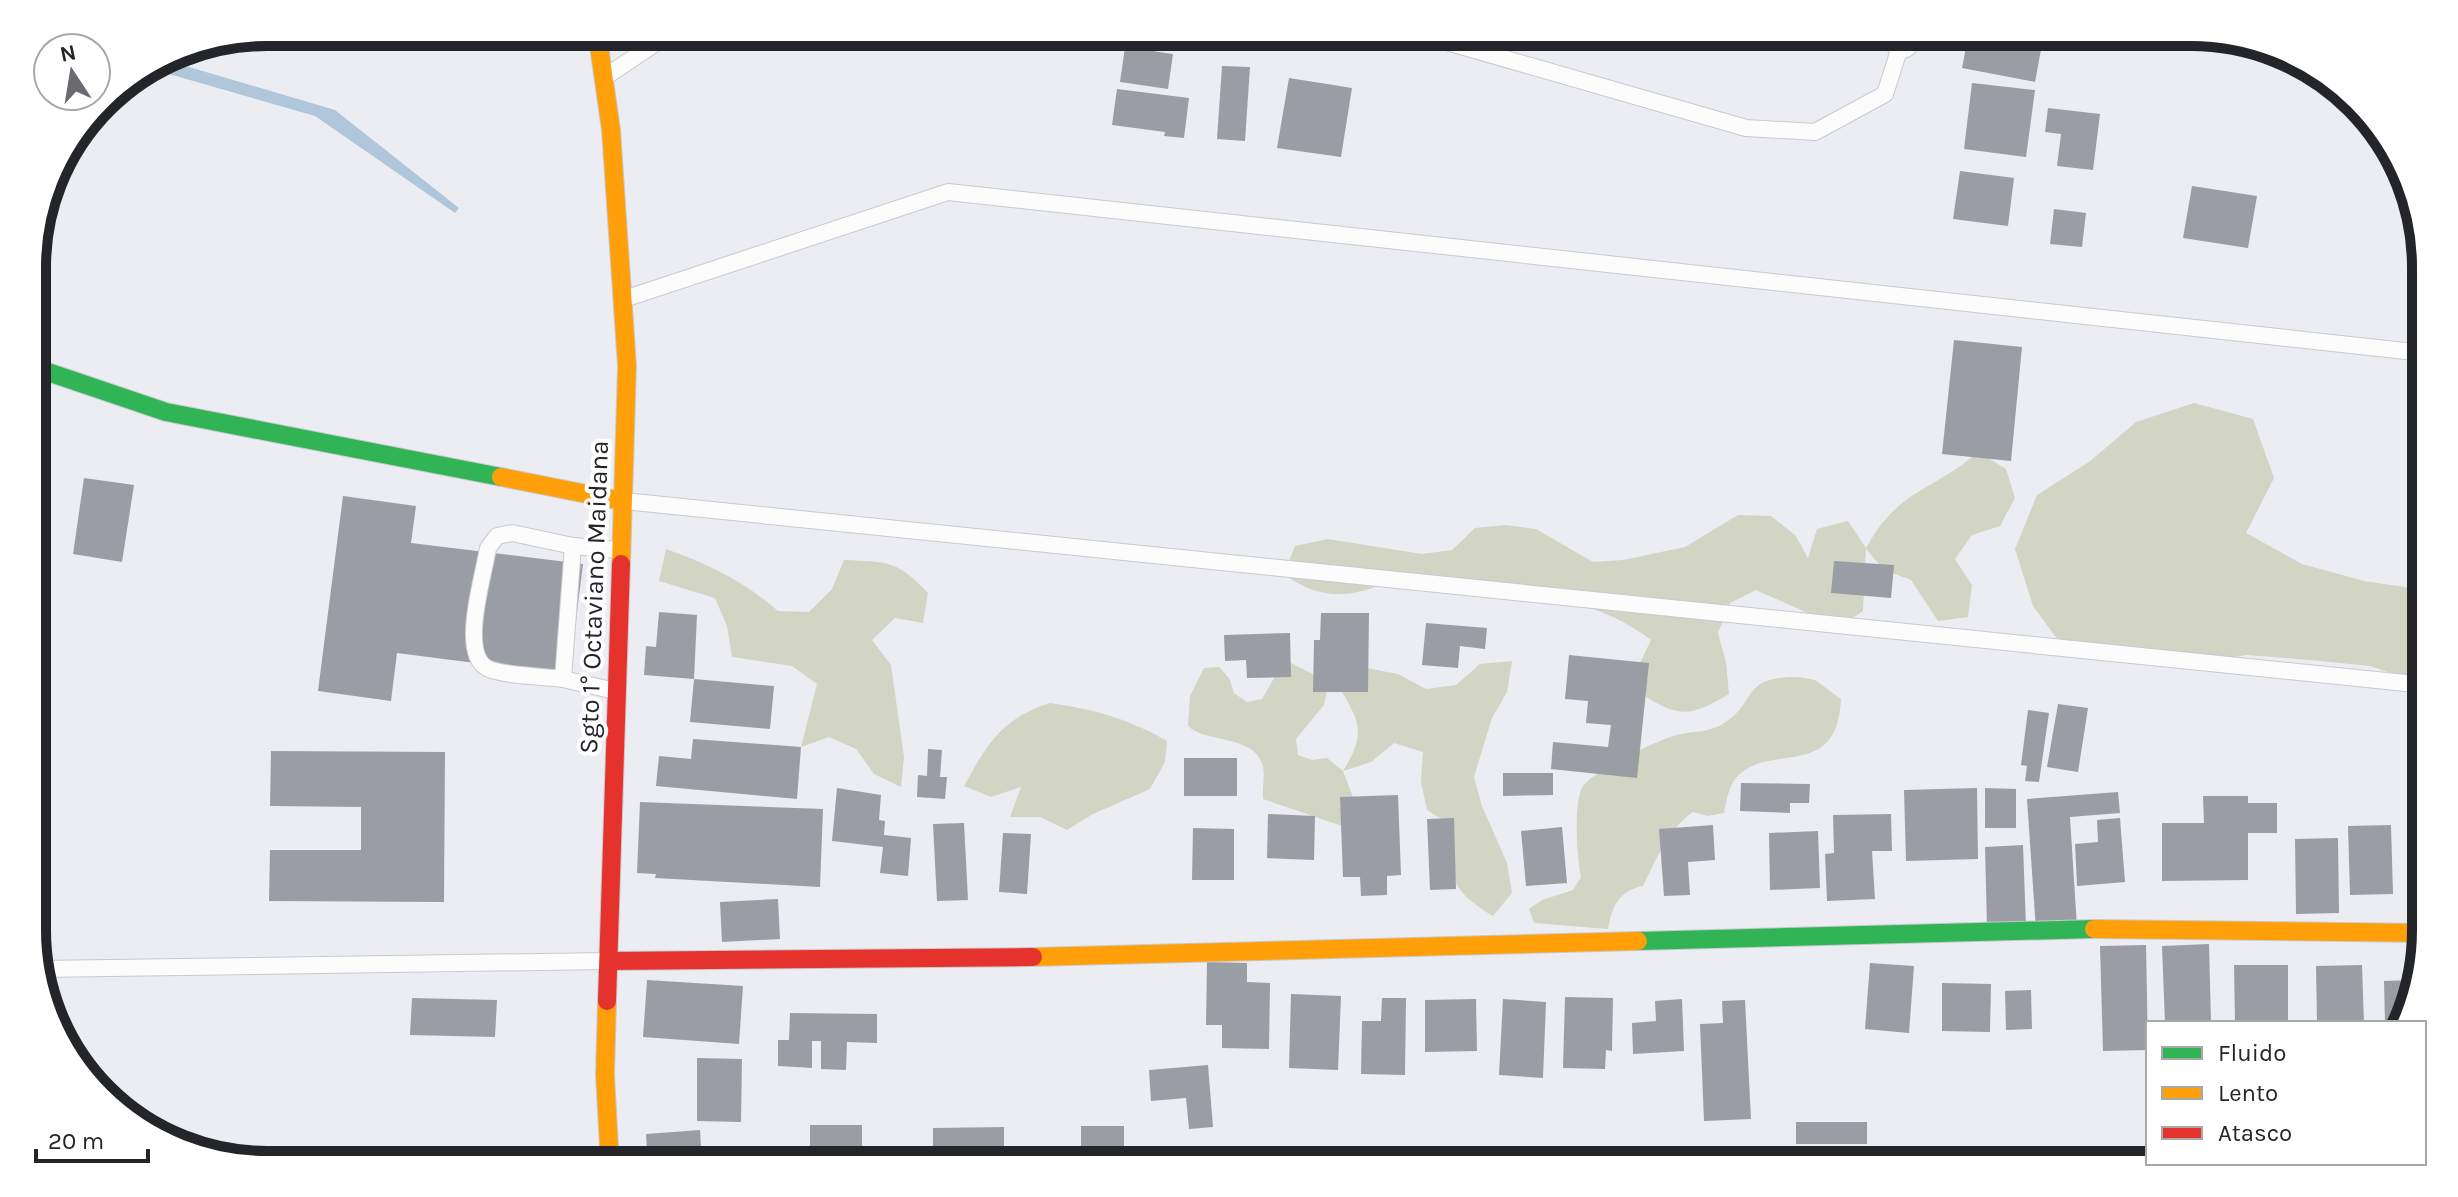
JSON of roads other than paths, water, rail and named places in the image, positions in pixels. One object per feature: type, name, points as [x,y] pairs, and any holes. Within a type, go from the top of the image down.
[{"type":"street","name":"Sgto 1° Octaviano Maidana","points":[[599,46],[627,366],[605,1075],[609,1151]]},
{"type":"street","points":[[46,371],[166,412],[622,501]]},
{"type":"street","points":[[610,961],[1168,956],[2109,929],[2412,933]]},
{"type":"lane","points":[[604,78],[651,46]]},
{"type":"lane","points":[[1461,46],[1746,128],[1815,132],[1885,94],[1899,46]]},
{"type":"lane","points":[[623,299],[948,192],[2412,352]]},
{"type":"lane","points":[[622,501],[2412,684]]},
{"type":"lane","points":[[616,691],[563,679],[488,669],[476,658],[472,642],[488,548],[497,536],[512,533],[573,546],[621,550]]},
{"type":"lane","points":[[563,679],[573,546]]},
{"type":"lane","points":[[50,969],[610,961]]},
{"type":"water","points":[[180,64],[335,110],[459,208],[455,213],[315,116],[163,72]]}]
